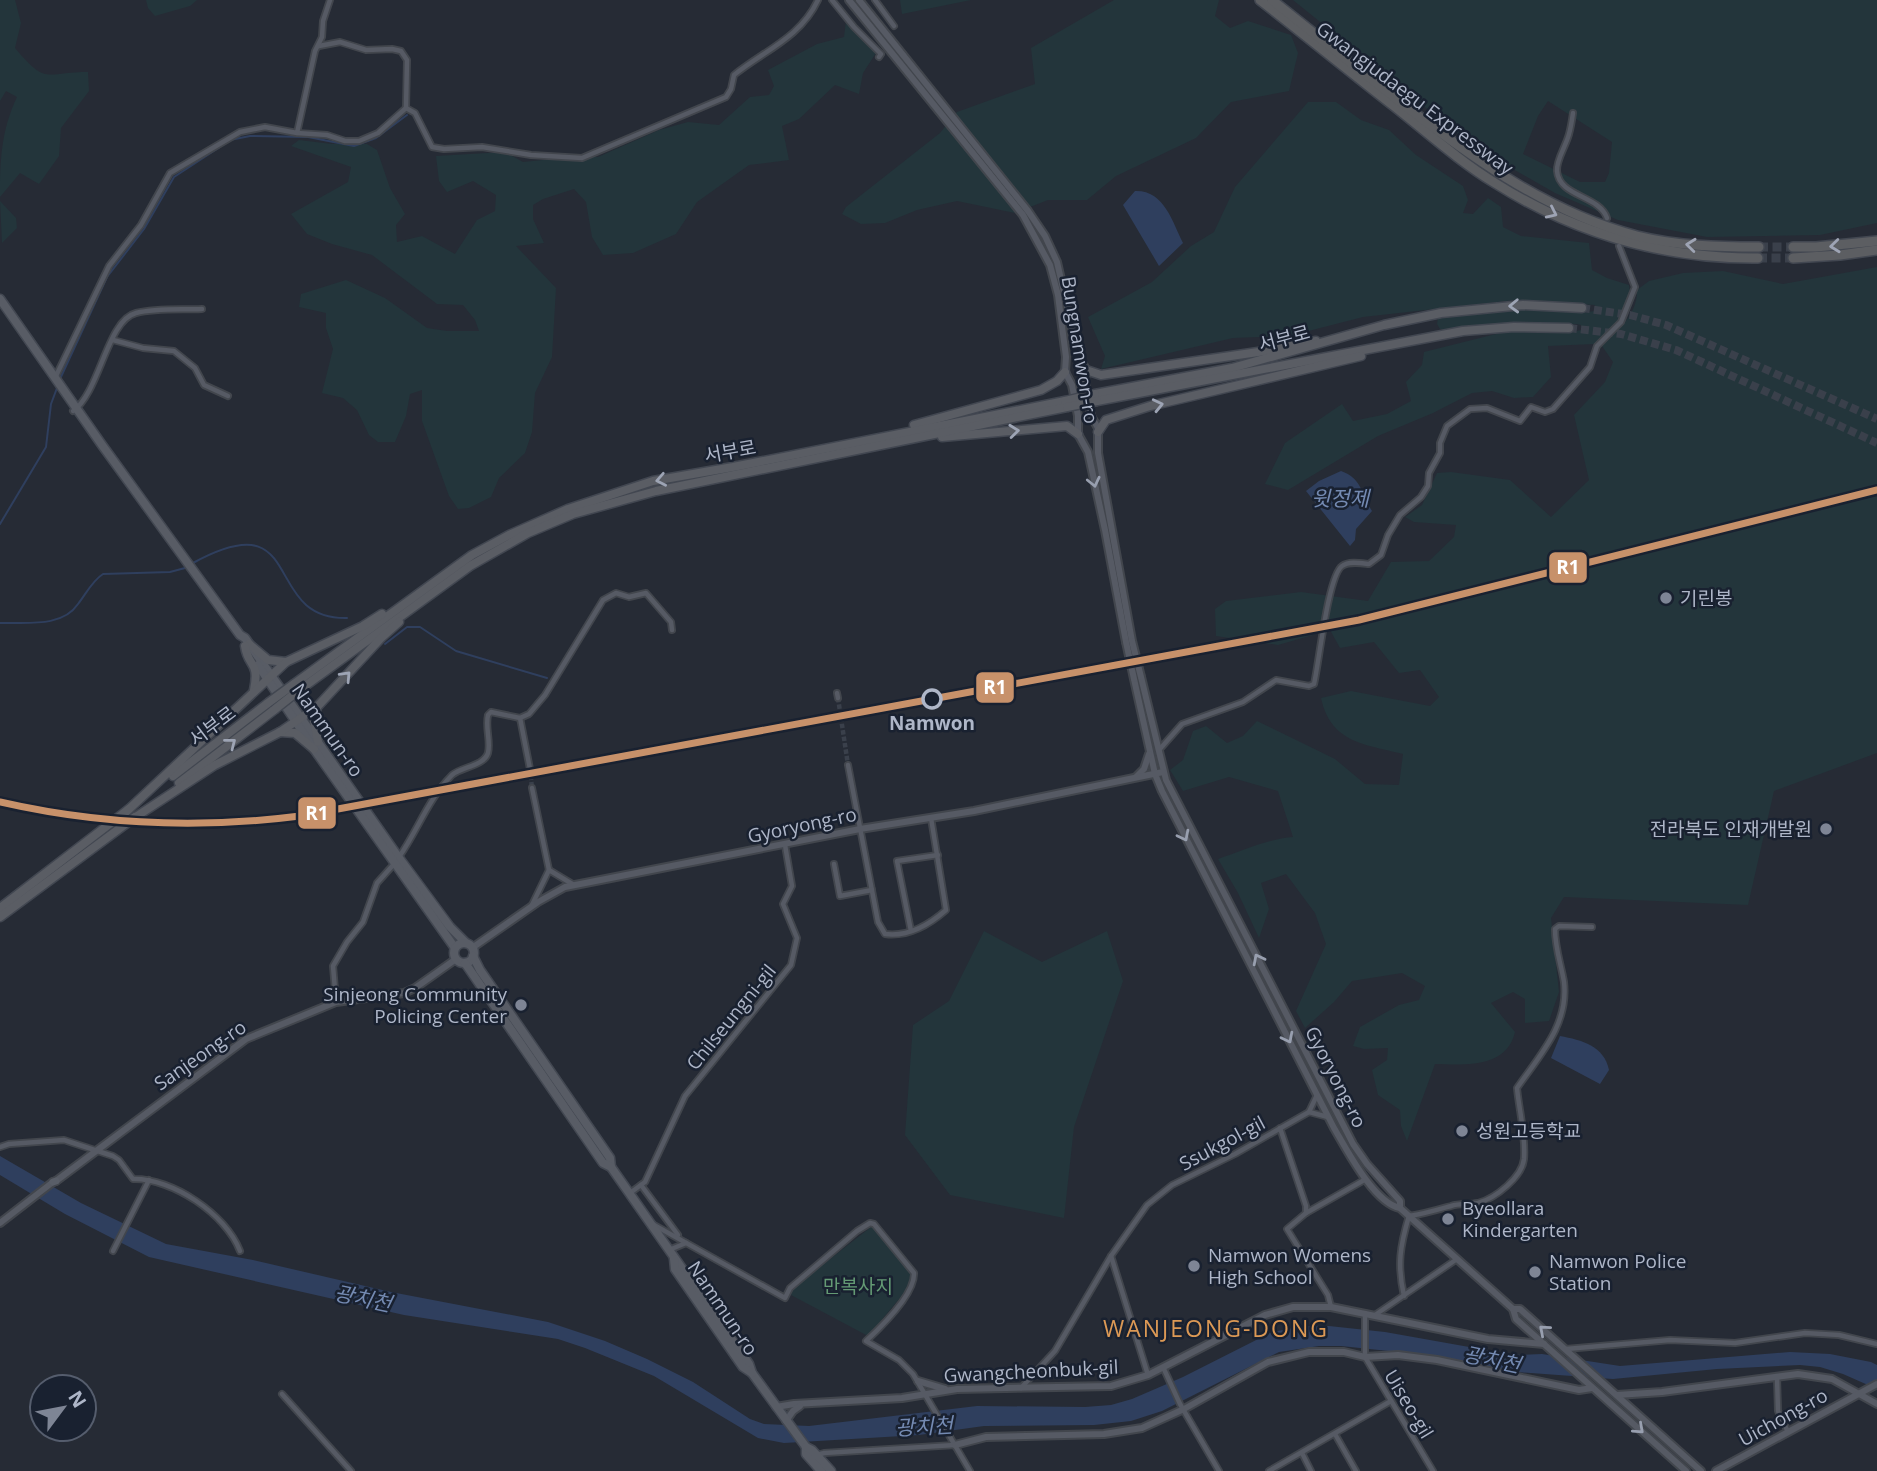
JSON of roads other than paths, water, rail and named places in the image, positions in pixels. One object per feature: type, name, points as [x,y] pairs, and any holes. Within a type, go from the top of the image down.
[{"type":"highway","name":"Gwangjudaegu Expressway","points":[[1260,0],[1474,169],[1531,204],[1578,225],[1649,248],[1697,257],[1758,258]]},
{"type":"highway","name":"Gwangjudaegu Expressway","points":[[1272,0],[1437,131],[1504,178],[1537,196],[1589,220],[1640,237],[1685,245],[1759,247]]},
{"type":"highway","points":[[1793,247],[1877,241]]},
{"type":"highway","points":[[1793,258],[1877,250]]},
{"type":"highway","name":"서부로","points":[[1096,398],[1232,368],[1384,325],[1430,315],[1523,305],[1582,308]]},
{"type":"highway","points":[[1084,367],[1101,375],[1166,367],[1295,346],[1362,328],[1384,325]]},
{"type":"highway","name":"서부로","points":[[0,917],[130,814],[472,555],[568,509],[653,481],[849,447],[1096,398],[1463,331],[1514,327],[1569,328]]},
{"type":"highway","points":[[1097,433],[1106,421],[1150,406],[1463,331]]},
{"type":"highway","points":[[849,447],[877,434],[1041,390],[1057,381],[1065,371]]},
{"type":"highway","points":[[849,447],[877,449],[946,437],[1067,426],[1080,437]]},
{"type":"highway","points":[[130,814],[254,690],[286,662],[363,626],[429,590]]},
{"type":"highway","points":[[130,814],[215,765],[281,732],[317,707],[429,590]]},
{"type":"highway","points":[[254,690],[256,668],[245,651],[247,645],[268,660],[286,662]]},
{"type":"highway","points":[[316,746],[314,720],[317,707]]},
{"type":"highway","points":[[281,732],[295,733],[316,746]]},
{"type":"highway","name":"서부로","points":[[0,908],[130,814]]},
{"type":"main road","name":"Nammun-ro","points":[[0,299],[75,410],[240,635],[455,948]]},
{"type":"main road","name":"Nammun-ro","points":[[0,307],[57,382]]},
{"type":"main road","name":"Nammun-ro","points":[[397,860],[470,949],[500,1005],[603,1163],[611,1167],[629,1193],[674,1259],[675,1269],[743,1367],[752,1373],[806,1447]]},
{"type":"main road","points":[[460,944],[470,949],[466,963],[456,959],[455,948],[460,944]]},
{"type":"main road","name":"Nammun-ro","points":[[466,963],[500,1005]]},
{"type":"main road","points":[[821,1471],[806,1454],[806,1447],[831,1471]]},
{"type":"street","points":[[297,133],[330,0]]},
{"type":"street","points":[[406,108],[415,113],[432,146],[444,149],[482,146],[531,155],[582,158],[726,97],[732,89],[734,75],[801,27],[818,0]]},
{"type":"street","points":[[832,0],[881,54],[879,57]]},
{"type":"street","name":"Bungnamwon-ro","points":[[849,0],[1023,215],[1050,265],[1058,295],[1066,357],[1065,371],[1072,386],[1080,437],[1088,452],[1129,642]]},
{"type":"street","name":"Bungnamwon-ro","points":[[859,0],[1028,211],[1045,236],[1057,262],[1078,354],[1084,367],[1084,382],[1097,433],[1129,642]]},
{"type":"street","points":[[865,8],[874,0],[894,26]]},
{"type":"street","points":[[860,31],[867,23]]},
{"type":"street","points":[[57,382],[109,266],[142,225],[170,173],[240,132],[265,127],[359,141],[378,133],[406,108],[407,60],[401,51],[366,50],[340,42],[319,46]]},
{"type":"street","points":[[1573,113],[1569,135],[1556,169],[1559,180],[1569,190],[1595,203],[1605,212],[1607,218]]},
{"type":"street","points":[[1158,751],[1182,724],[1243,702],[1269,683],[1276,680],[1309,686],[1314,684],[1326,609],[1335,574],[1349,562],[1368,564],[1381,555],[1400,515],[1421,497],[1428,486],[1429,473],[1440,453],[1440,443],[1447,426],[1471,409],[1487,408],[1520,421],[1531,407],[1545,412],[1553,409],[1566,396],[1590,367],[1597,345],[1621,322],[1632,296],[1635,287],[1619,246]]},
{"type":"street","points":[[75,410],[84,401],[123,321],[136,313],[202,309]]},
{"type":"street","points":[[113,340],[143,348],[174,351],[195,368],[204,386],[228,396]]},
{"type":"street","points":[[1065,371],[1072,362],[1084,367]]},
{"type":"street","points":[[1080,437],[1092,440],[1097,433]]},
{"type":"street","points":[[336,1002],[333,966],[363,922],[377,883],[397,860],[422,815],[454,773],[484,759],[488,753],[488,715],[491,712],[520,718],[530,714],[545,695],[576,641],[586,630],[599,604],[607,597],[616,593],[629,597],[646,593],[671,622],[672,630]]},
{"type":"street","points":[[1129,642],[1158,751],[1159,773]]},
{"type":"street","points":[[1138,678],[1150,750],[1159,773]]},
{"type":"street","points":[[520,718],[530,769]]},
{"type":"street","points":[[1134,778],[1144,769],[1150,750]]},
{"type":"street","points":[[848,765],[881,931],[888,935],[920,929],[946,910],[931,818]]},
{"type":"street","name":"Gyoryong-ro","points":[[470,949],[551,894],[575,886],[1159,773]]},
{"type":"street","name":"Gyoryong-ro","points":[[1159,773],[1184,836],[1328,1117],[1366,1179],[1391,1206],[1400,1208],[1513,1309],[1516,1319],[1682,1469]]},
{"type":"street","name":"Gyoryong-ro","points":[[1159,773],[1353,1144],[1400,1202],[1400,1208]]},
{"type":"street","points":[[530,907],[549,870],[532,788]]},
{"type":"street","name":"Chilseungni-gil","points":[[629,1193],[645,1182],[685,1096],[791,965],[797,938],[783,904],[792,886],[785,845]]},
{"type":"street","points":[[911,931],[897,861],[938,855]]},
{"type":"street","points":[[834,864],[840,896],[872,890]]},
{"type":"street","points":[[549,870],[575,886]]},
{"type":"street","points":[[1404,1297],[1398,1263],[1400,1245],[1409,1216],[1436,1212],[1453,1205],[1479,1203],[1509,1184],[1521,1170],[1524,1161],[1517,1088],[1539,1061],[1561,1017],[1563,1006],[1564,984],[1555,947],[1555,929],[1559,926],[1592,927]]},
{"type":"street","name":"Sanjeong-ro","points":[[0,1223],[246,1039],[336,1002],[404,993],[456,959]]},
{"type":"street","points":[[1280,1128],[1309,1112],[1317,1095]]},
{"type":"street","points":[[1309,1112],[1328,1117]]},
{"type":"street","name":"Ssukgol-gil","points":[[1020,1388],[1055,1351],[1139,1214],[1172,1185],[1280,1128],[1306,1213]]},
{"type":"street","points":[[0,1147],[64,1140],[97,1150],[119,1160],[133,1178],[149,1180],[205,1207],[222,1224],[240,1251]]},
{"type":"street","points":[[1331,1307],[1328,1295],[1287,1228],[1306,1213],[1366,1179]]},
{"type":"street","points":[[114,1250],[149,1180]]},
{"type":"street","points":[[641,1185],[680,1238]]},
{"type":"street","name":"Nammun-ro","points":[[648,1221],[785,1298],[790,1288],[857,1231],[870,1223],[874,1224],[914,1273],[914,1279],[906,1295],[881,1327],[866,1341],[903,1363],[918,1381]]},
{"type":"street","name":"Nammun-ro","points":[[668,1251],[687,1243]]},
{"type":"street","points":[[1111,1256],[1148,1375]]},
{"type":"street","points":[[1375,1315],[1457,1259]]},
{"type":"street","name":"Gwangcheonbuk-gil","points":[[776,1407],[902,1398],[947,1390],[1111,1386],[1164,1370],[1265,1315],[1293,1307],[1331,1307],[1365,1317],[1375,1315],[1488,1339],[1544,1344]]},
{"type":"street","name":"Gyoryong-ro","points":[[1513,1309],[1520,1309],[1701,1471]]},
{"type":"street","points":[[1364,1354],[1365,1317]]},
{"type":"street","points":[[1511,1342],[1531,1332]]},
{"type":"street","points":[[1566,1349],[1670,1340],[1735,1343],[1805,1333],[1839,1335],[1877,1344]]},
{"type":"street","points":[[817,1455],[986,1437],[1117,1433],[1142,1428],[1260,1366],[1284,1357],[1326,1351],[1437,1360],[1579,1390],[1592,1388]]},
{"type":"street","name":"Uiseo-gil","points":[[1364,1354],[1433,1471]]},
{"type":"street","points":[[1164,1370],[1219,1471]]},
{"type":"street","points":[[1616,1395],[1662,1392],[1777,1376],[1816,1375],[1862,1392],[1877,1404]]},
{"type":"street","points":[[1777,1376],[1779,1411],[1788,1432]]},
{"type":"street","points":[[918,1381],[947,1390]]},
{"type":"street","points":[[918,1381],[970,1471]]},
{"type":"street","name":"Uichong-ro","points":[[1716,1471],[1877,1384]]},
{"type":"street","points":[[282,1394],[351,1471]]},
{"type":"street","points":[[1270,1471],[1391,1401]]},
{"type":"street","points":[[787,1422],[793,1411],[802,1405]]},
{"type":"street","points":[[1335,1434],[1356,1471]]},
{"type":"street","points":[[1302,1453],[1311,1471]]},
{"type":"water","points":[[1135,191],[1145,192],[1160,201],[1183,243],[1159,266],[1123,205]]},
{"type":"water","name":"윗정제","points":[[1341,471],[1357,482],[1372,511],[1356,529],[1355,540],[1350,546],[1306,491],[1319,481]]},
{"type":"water","points":[[1560,1036],[1584,1042],[1602,1055],[1609,1070],[1600,1084],[1551,1058]]},
{"type":"water","name":"광치천","points":[[0,1156],[81,1203],[166,1244],[548,1322],[605,1341],[647,1359],[693,1382],[750,1419],[764,1424],[809,1426],[977,1406],[1111,1405],[1183,1377],[1272,1332],[1304,1326],[1385,1332],[1514,1355],[1542,1354],[1620,1366],[1790,1352],[1830,1354],[1877,1365],[1877,1389],[1843,1374],[1820,1367],[1800,1365],[1717,1369],[1613,1379],[1517,1372],[1436,1356],[1319,1346],[1279,1352],[1162,1411],[1131,1421],[1094,1425],[984,1426],[919,1435],[784,1443],[758,1438],[654,1376],[558,1339],[404,1315],[149,1257],[65,1214],[0,1175]]},
{"type":"waterway","points":[[230,140],[250,136],[308,137],[354,146],[376,138],[407,115]]},
{"type":"waterway","points":[[60,379],[107,277],[144,229],[174,177],[220,147]]},
{"type":"waterway","points":[[0,524],[46,447],[51,404],[57,388]]},
{"type":"waterway","points":[[193,563],[229,547],[253,545],[269,553],[302,601],[320,614],[347,618]]},
{"type":"waterway","points":[[0,623],[43,622],[63,617],[71,612],[103,574],[170,572],[185,568]]},
{"type":"waterway","points":[[385,644],[407,627],[420,627],[456,651],[547,678]]},
{"type":"tunnel","points":[[1759,247],[1793,247]]},
{"type":"tunnel","points":[[1758,258],[1793,258]]},
{"type":"tunnel","points":[[1582,308],[1630,315],[1666,325],[1877,419]]},
{"type":"tunnel","points":[[1569,328],[1621,334],[1676,350],[1877,443]]},
{"type":"tunnel","points":[[838,698],[848,765]]},
{"type":"tunnel","points":[[530,769],[532,788]]},
{"type":"railway","points":[[0,802],[70,815],[139,822],[209,823],[281,819],[1249,642]]},
{"type":"place","name":"기린봉","points":[[1666,598]]},
{"type":"place","name":"Namwon","points":[[932,699]]},
{"type":"place","name":"전라북도 인재개발원","points":[[1826,829]]},
{"type":"place","name":"Sinjeong Community Policing Center","points":[[521,1005]]},
{"type":"place","name":"성원고등학교","points":[[1462,1131]]},
{"type":"place","name":"Byeollara Kindergarten","points":[[1448,1219]]},
{"type":"place","name":"Namwon Womens High School","points":[[1194,1266]]},
{"type":"place","name":"Namwon Police Station","points":[[1535,1272]]},
{"type":"district","name":"WANJEONG-DONG","points":[[1216,1328]]},
{"type":"park label","name":"만복사지","points":[[858,1286]]}]
